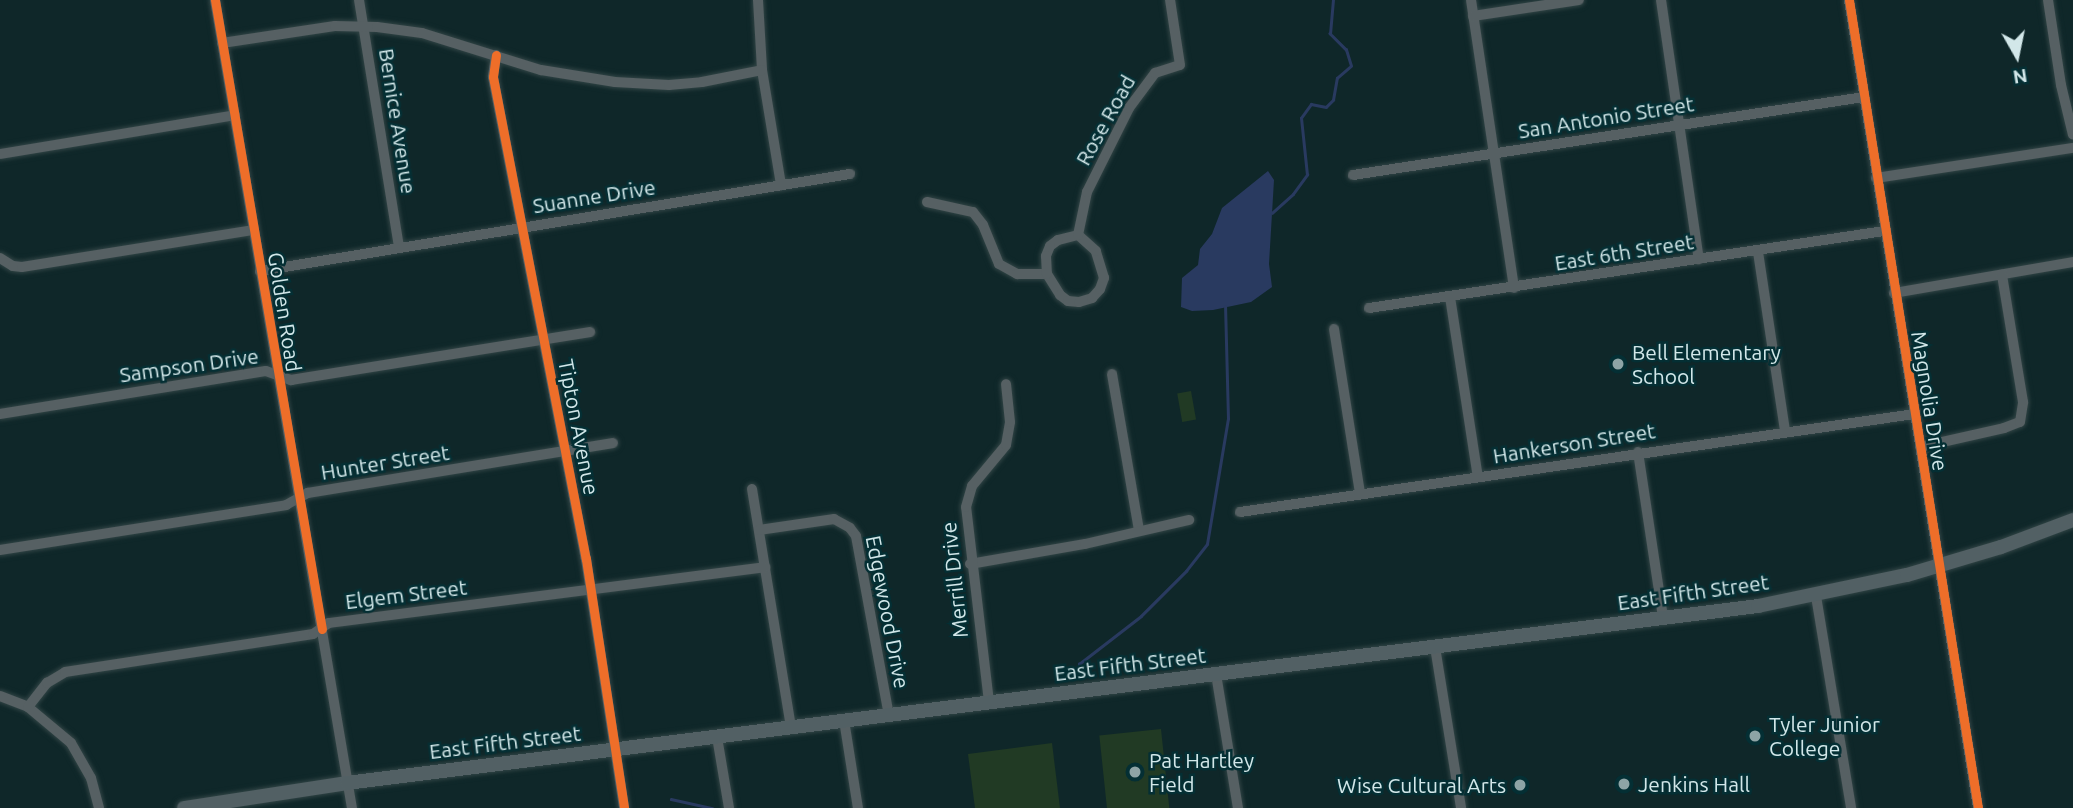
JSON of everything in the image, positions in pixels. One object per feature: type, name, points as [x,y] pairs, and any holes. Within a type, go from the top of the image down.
[{"type":"main road","name":"East Fifth Street","points":[[184,808],[347,783],[1436,647],[1816,596],[1939,566],[2073,520]]},
{"type":"street","name":"Golden Road","points":[[215,0],[352,808]]},
{"type":"street","name":"Bernice Avenue","points":[[359,0],[399,248]]},
{"type":"street","points":[[758,0],[762,70],[781,185]]},
{"type":"street","name":"Rose Road","points":[[1077,235],[1087,192],[1129,108],[1155,73],[1180,65],[1170,0]]},
{"type":"street","points":[[1471,0],[1514,288]]},
{"type":"street","points":[[1474,16],[1579,0]]},
{"type":"street","points":[[1661,0],[1699,259]]},
{"type":"street","name":"Magnolia Drive","points":[[1849,0],[1978,808]]},
{"type":"street","points":[[2049,0],[2061,85],[2073,135]]},
{"type":"street","points":[[222,43],[303,29],[364,27],[422,33],[541,70],[641,84],[702,82],[762,70]]},
{"type":"street","name":"Tipton Avenue","points":[[496,55],[493,77],[566,450],[591,591],[624,808]]},
{"type":"street","name":"San Antonio Street","points":[[1353,175],[1864,97]]},
{"type":"street","points":[[0,154],[235,116]]},
{"type":"street","points":[[1876,178],[2073,148]]},
{"type":"street","name":"Suanne Drive","points":[[261,271],[850,174]]},
{"type":"street","points":[[927,202],[973,212],[983,225],[994,256],[1007,270],[1025,275],[1047,274]]},
{"type":"street","points":[[0,258],[13,266],[22,267],[254,230]]},
{"type":"street","name":"East 6th Street","points":[[1369,308],[1758,252],[1884,231]]},
{"type":"street","points":[[1077,235],[1093,246],[1101,262],[1104,278],[1096,294],[1079,302],[1068,302],[1060,295],[1047,274],[1046,256],[1050,246],[1058,240],[1077,235]]},
{"type":"street","points":[[1758,252],[1785,431]]},
{"type":"street","points":[[1894,293],[2073,262]]},
{"type":"street","points":[[1920,447],[2020,422],[2022,402],[2002,275]]},
{"type":"street","points":[[1450,297],[1478,478]]},
{"type":"street","points":[[1334,330],[1360,494]]},
{"type":"street","name":"Sampson Drive","points":[[0,414],[266,371],[291,380],[590,332]]},
{"type":"street","points":[[1112,374],[1139,531]]},
{"type":"street","name":"Merrill Drive","points":[[989,702],[971,564],[967,497],[972,486],[1006,445],[1010,422],[1006,384]]},
{"type":"street","name":"Hankerson Street","points":[[1240,512],[1638,452],[1914,414]]},
{"type":"street","name":"Hunter Street","points":[[0,551],[298,500],[308,492],[613,443]]},
{"type":"street","points":[[1638,452],[1663,618]]},
{"type":"street","points":[[752,489],[792,727]]},
{"type":"street","name":"Edgewood Drive","points":[[759,530],[834,519],[843,522],[856,536],[889,715]]},
{"type":"street","points":[[971,564],[1189,520]]},
{"type":"street","name":"Elgem Street","points":[[28,707],[47,683],[65,672],[313,634],[329,623],[765,567]]},
{"type":"street","points":[[1816,596],[1851,808]]},
{"type":"street","points":[[1436,647],[1461,808]]},
{"type":"street","points":[[1216,674],[1238,808]]},
{"type":"street","points":[[0,696],[28,707],[71,743],[91,778],[99,808]]},
{"type":"street","points":[[844,720],[858,808]]},
{"type":"street","points":[[717,737],[729,808]]},
{"type":"green space","points":[[1191,391],[1196,420],[1182,422],[1177,393]]},
{"type":"green space","name":"Pat Hartley Field","points":[[1161,729],[1169,808],[1107,808],[1099,735]]},
{"type":"green space","points":[[1052,743],[1060,808],[975,808],[968,754]]},
{"type":"water","points":[[1268,171],[1274,180],[1269,264],[1272,287],[1251,302],[1213,310],[1192,311],[1181,307],[1182,278],[1198,265],[1200,249],[1212,234],[1222,208]]},
{"type":"waterway","points":[[1272,213],[1293,194],[1307,175],[1301,118],[1311,104],[1326,107],[1333,100],[1337,78],[1351,66],[1346,50],[1330,34],[1333,0]]},
{"type":"waterway","points":[[1079,673],[1079,664],[1141,616],[1186,571],[1207,544],[1228,419],[1225,307]]},
{"type":"waterway","points":[[671,799],[712,808]]},
{"type":"cycle path","points":[[215,0],[322,629]]},
{"type":"cycle path","points":[[1849,0],[1978,808]]},
{"type":"cycle path","points":[[496,55],[493,77],[586,559],[624,808]]},
{"type":"place","name":"Bell Elementary School","points":[[1618,364]]},
{"type":"place","name":"Tyler Junior College","points":[[1755,736]]},
{"type":"place","name":"Pat Hartley Field","points":[[1135,772]]},
{"type":"place","name":"Jenkins Hall","points":[[1624,784]]},
{"type":"place","name":"Wise Cultural Arts","points":[[1520,785]]}]
